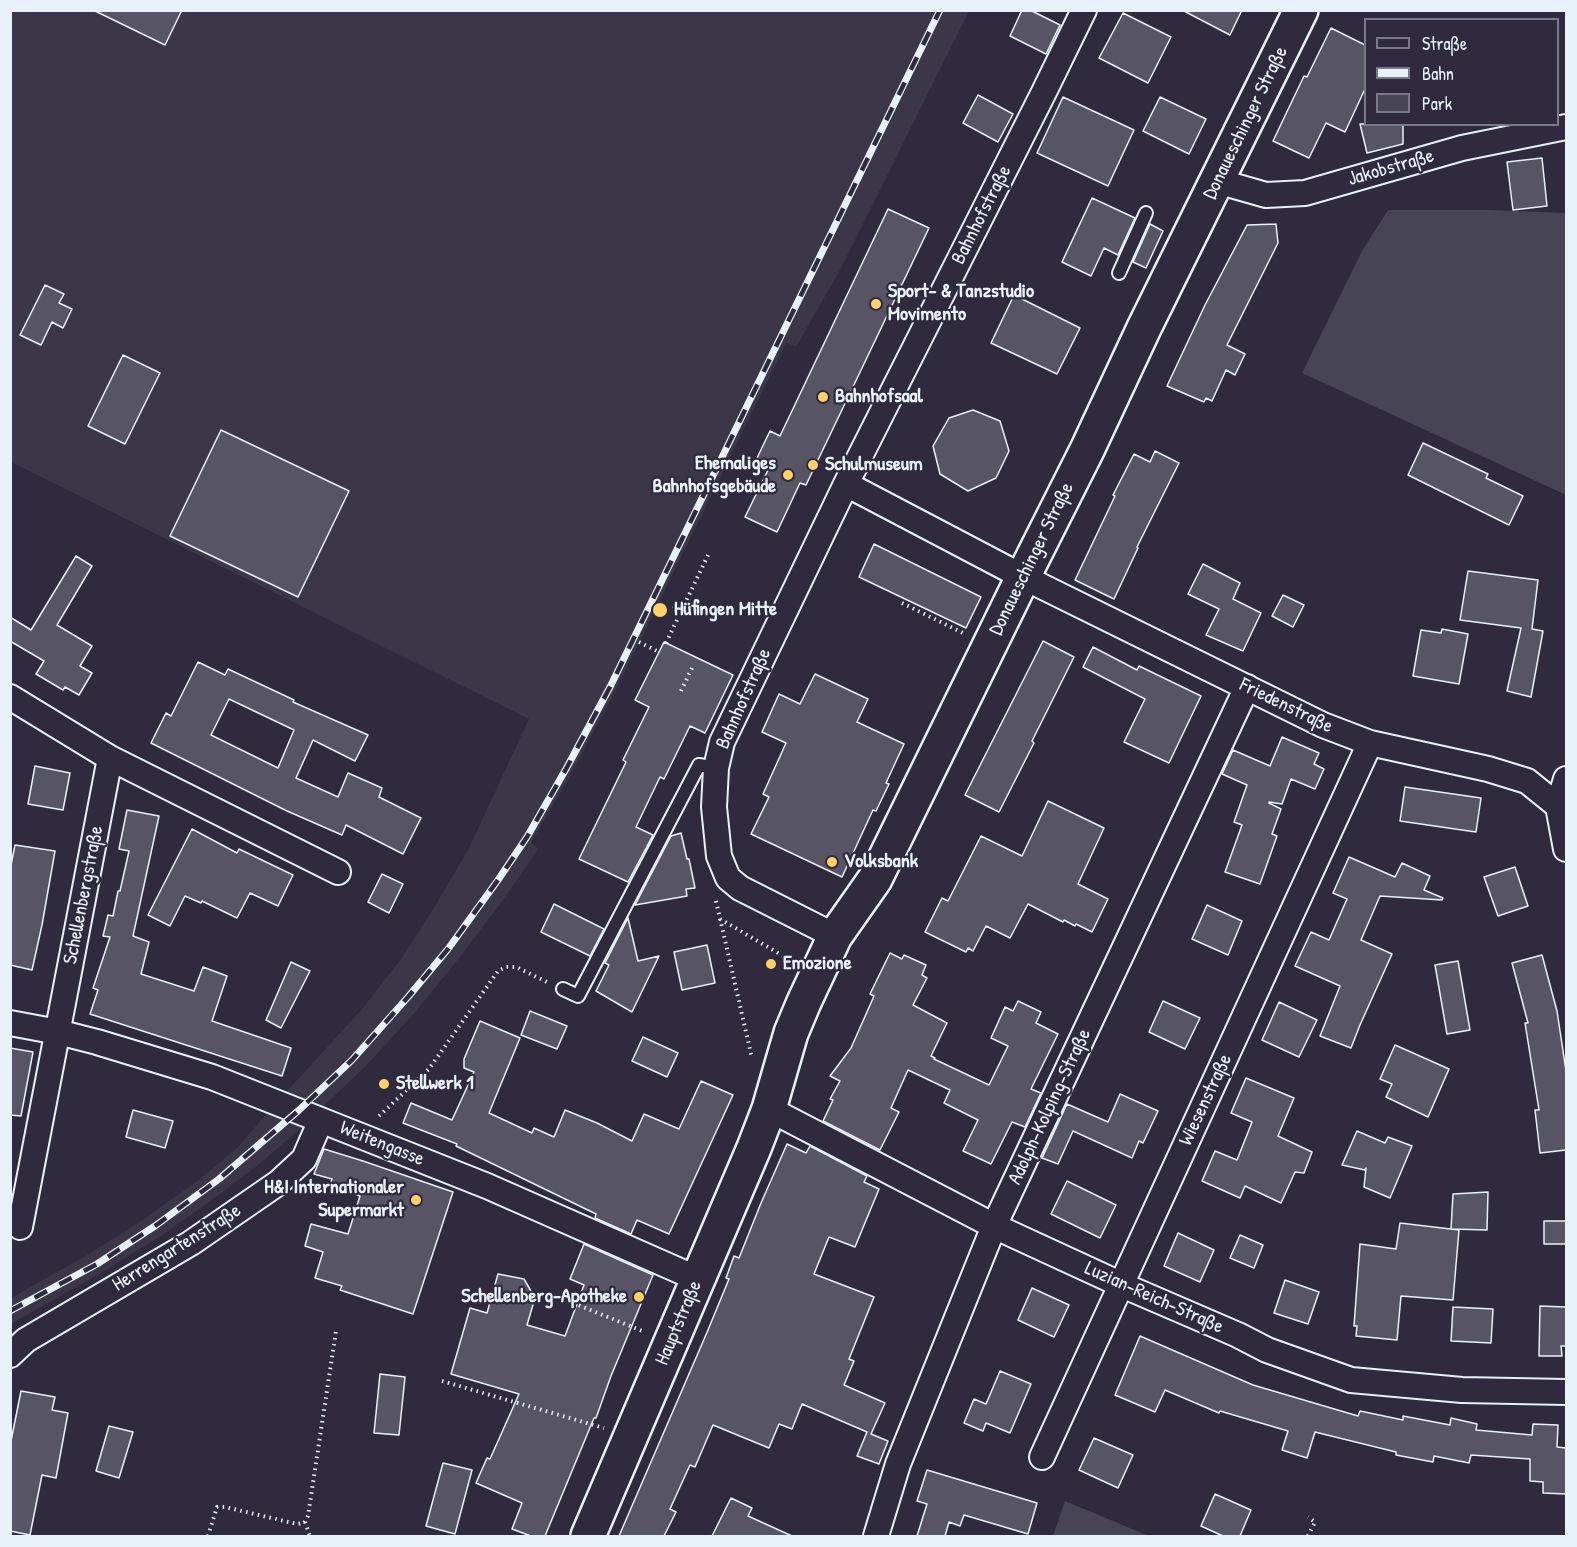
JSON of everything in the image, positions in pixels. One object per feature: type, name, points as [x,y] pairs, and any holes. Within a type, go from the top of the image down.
[{"type":"main road","name":"Donaueschinger Straße","points":[[773,1094],[791,1033],[836,936],[875,879],[1301,10]]},
{"type":"main road","name":"Hauptstraße","points":[[588,1536],[698,1279],[773,1094]]},
{"type":"street","name":"Bahnhofstraße","points":[[724,871],[719,856],[714,807],[716,768],[722,742],[846,484],[1084,10]]},
{"type":"street","name":"Jakobstraße","points":[[1216,181],[1266,195],[1305,193],[1462,148],[1566,127]]},
{"type":"street","points":[[846,484],[1023,577]]},
{"type":"street","name":"Friedenstraße","points":[[1023,577],[1323,725],[1370,743],[1527,780],[1562,806]]},
{"type":"street","name":"Adolph-Kolping-Straße","points":[[876,1536],[898,1464],[994,1226],[1247,687]]},
{"type":"street","points":[[10,697],[110,759],[338,872]]},
{"type":"street","name":"Wiesenstraße","points":[[1042,1457],[1370,743]]},
{"type":"street","name":"Schellenbergstraße","points":[[58,1032],[110,759]]},
{"type":"street","points":[[1566,778],[1562,806],[1566,849]]},
{"type":"street","points":[[724,871],[728,878],[740,888],[836,936]]},
{"type":"street","name":"Weitengasse","points":[[10,1023],[97,1042],[212,1077],[487,1186],[698,1279]]},
{"type":"street","points":[[20,1227],[58,1032]]},
{"type":"street","name":"Luzian-Reich-Straße","points":[[773,1094],[994,1226],[1267,1350],[1351,1380],[1462,1390],[1566,1392]]},
{"type":"street","name":"Herrengartenstraße","points":[[10,1355],[26,1340],[191,1243],[278,1183],[304,1159],[321,1120]]},
{"type":"lane","points":[[1119,273],[1146,213]]},
{"type":"lane","points":[[563,989],[578,996],[699,765],[716,768]]},
{"type":"path","points":[[666,643],[711,551]]},
{"type":"path","points":[[902,603],[989,646]]},
{"type":"path","points":[[673,606],[682,610]]},
{"type":"path","points":[[639,642],[659,652]]},
{"type":"path","points":[[681,691],[692,668]]},
{"type":"path","points":[[724,871],[713,891],[756,1072],[773,1094]]},
{"type":"path","points":[[720,918],[790,960]]},
{"type":"path","points":[[359,1136],[429,1069],[498,971],[506,967],[516,967],[563,989]]},
{"type":"path","points":[[551,1294],[670,1343]]},
{"type":"path","points":[[310,1536],[305,1522],[308,1516],[336,1331]]},
{"type":"path","points":[[442,1381],[630,1436]]},
{"type":"path","points":[[208,1536],[217,1507],[297,1524],[305,1522]]},
{"type":"path","points":[[1308,1517],[1315,1522],[1308,1536]]},
{"type":"shaded area","points":[[11,11],[969,11],[840,270],[796,347],[786,343],[617,688],[531,843],[538,849],[503,900],[417,1010],[365,1067],[293,1135],[257,1166],[161,1236],[11,1324],[11,1298],[89,1254],[144,1219],[200,1179],[238,1147],[362,1009],[402,958],[468,850],[529,719],[11,462]]},
{"type":"green space","points":[[1388,210],[1566,213],[1566,495],[1302,373],[1362,251]]},
{"type":"green space","points":[[1065,1501],[1149,1536],[1053,1536]]},
{"type":"building","points":[[93,10],[182,10],[165,45]]},
{"type":"building","points":[[1022,10],[1030,10],[1060,25],[1046,54],[1010,36]]},
{"type":"building","points":[[1182,10],[1242,10],[1230,35]]},
{"type":"building","points":[[1123,13],[1171,37],[1148,83],[1099,58]]},
{"type":"building","points":[[1331,28],[1364,44],[1364,91],[1345,132],[1326,123],[1309,158],[1273,141],[1304,76],[1307,77]]},
{"type":"building","points":[[978,95],[1013,114],[998,142],[963,123]]},
{"type":"building","points":[[1063,97],[1134,130],[1108,186],[1037,153]]},
{"type":"building","points":[[1160,97],[1206,119],[1189,154],[1143,131]]},
{"type":"building","points":[[1360,124],[1364,126],[1403,126],[1403,144],[1367,153]]},
{"type":"building","points":[[1542,158],[1547,206],[1513,210],[1507,162]]},
{"type":"building","points":[[1092,198],[1135,218],[1118,255],[1104,248],[1091,276],[1062,262]]},
{"type":"building","points":[[888,209],[929,228],[806,485],[800,483],[777,532],[745,517],[769,468],[765,466],[766,462],[757,458],[770,431],[780,436]]},
{"type":"building","points":[[1150,224],[1163,231],[1146,268],[1133,262]]},
{"type":"building","points":[[1276,224],[1278,243],[1227,345],[1245,354],[1235,375],[1226,370],[1212,401],[1206,398],[1204,402],[1167,386],[1205,305],[1247,225]]},
{"type":"building","points":[[45,285],[64,294],[59,303],[72,309],[63,328],[52,322],[41,345],[20,335]]},
{"type":"building","points":[[1014,295],[1080,328],[1057,374],[991,343]]},
{"type":"building","points":[[123,355],[160,373],[125,444],[88,426]]},
{"type":"building","points":[[973,410],[1000,421],[1009,451],[996,478],[968,491],[940,474],[933,446],[949,418]]},
{"type":"building","points":[[221,430],[349,491],[298,597],[170,536]]},
{"type":"building","points":[[1423,443],[1488,474],[1486,478],[1523,496],[1509,525],[1408,475]]},
{"type":"building","points":[[1155,451],[1179,463],[1114,599],[1075,580],[1134,454],[1150,462]]},
{"type":"building","points":[[874,544],[981,597],[966,628],[859,577]]},
{"type":"building","points":[[76,556],[92,566],[57,625],[92,646],[80,666],[92,673],[79,695],[65,687],[63,690],[36,674],[44,661],[10,641],[10,617],[31,630]]},
{"type":"building","points":[[1203,564],[1240,583],[1233,599],[1261,613],[1243,651],[1206,635],[1219,609],[1188,594]]},
{"type":"building","points":[[1468,571],[1538,580],[1532,629],[1543,631],[1531,697],[1507,691],[1521,628],[1460,620]]},
{"type":"building","points":[[1283,595],[1304,605],[1293,627],[1272,616]]},
{"type":"building","points":[[1442,629],[1468,634],[1459,684],[1413,676],[1421,630],[1441,633]]},
{"type":"building","points":[[1043,641],[1074,657],[999,812],[965,795]]},
{"type":"building","points":[[664,642],[733,675],[705,733],[690,726],[664,779],[660,777],[636,827],[653,835],[628,882],[579,859],[626,762],[623,760],[649,707],[635,700]]},
{"type":"building","points":[[1093,647],[1137,670],[1139,666],[1201,696],[1169,763],[1124,742],[1145,699],[1083,667]]},
{"type":"building","points":[[198,662],[225,675],[228,669],[294,700],[293,702],[368,735],[355,761],[313,740],[296,778],[338,797],[348,773],[382,788],[379,797],[421,818],[403,854],[346,825],[342,835],[287,811],[151,743],[166,713],[171,716]],"holes":[[[229,699],[294,730],[278,768],[211,735]]]},
{"type":"building","points":[[815,674],[868,699],[857,722],[904,744],[886,783],[889,784],[876,811],[873,810],[842,877],[751,834],[769,797],[763,794],[786,743],[762,732],[779,694],[800,704]]},
{"type":"building","points":[[1282,737],[1319,753],[1314,764],[1324,769],[1315,789],[1291,779],[1282,804],[1269,802],[1281,809],[1272,834],[1277,836],[1260,884],[1225,872],[1242,825],[1234,822],[1247,785],[1222,774],[1233,750],[1270,766]]},
{"type":"building","points":[[35,766],[70,773],[63,810],[28,804]]},
{"type":"building","points":[[1405,787],[1481,798],[1476,832],[1400,821]]},
{"type":"building","points":[[1048,801],[1104,828],[1078,884],[1108,899],[1092,932],[1076,924],[1075,926],[1064,920],[1063,922],[1028,904],[1010,938],[986,926],[973,951],[968,948],[966,952],[925,932],[942,898],[948,901],[981,836],[1022,856]]},
{"type":"building","points":[[127,810],[159,816],[133,936],[149,942],[141,974],[194,991],[203,967],[227,976],[212,1021],[291,1048],[282,1076],[90,1014],[98,990],[93,988],[110,937],[103,936],[108,915],[113,916],[129,851],[119,849]]},
{"type":"building","points":[[192,829],[237,853],[239,849],[293,875],[278,906],[250,893],[237,918],[202,901],[201,903],[185,896],[170,926],[148,915]]},
{"type":"building","points":[[681,833],[695,888],[686,889],[687,896],[635,905],[671,836]]},
{"type":"building","points":[[15,845],[55,851],[32,970],[10,965],[10,870]]},
{"type":"building","points":[[1349,857],[1395,877],[1402,863],[1430,876],[1424,890],[1443,898],[1442,900],[1380,896],[1361,940],[1392,954],[1351,1048],[1320,1036],[1340,986],[1295,966],[1311,932],[1329,940],[1347,899],[1333,893]]},
{"type":"building","points":[[1515,867],[1528,906],[1498,916],[1484,877]]},
{"type":"building","points":[[382,874],[403,884],[389,913],[368,902]]},
{"type":"building","points":[[554,904],[604,929],[590,956],[541,932]]},
{"type":"building","points":[[1207,905],[1242,921],[1228,955],[1192,939]]},
{"type":"building","points":[[628,918],[638,961],[659,956],[632,1012],[596,991],[609,965],[605,963]]},
{"type":"building","points":[[707,945],[715,983],[682,990],[674,952]]},
{"type":"building","points":[[890,953],[902,959],[904,955],[926,965],[922,975],[927,978],[913,1005],[947,1023],[931,1056],[934,1059],[989,1085],[1008,1046],[991,1038],[1005,1007],[1013,1011],[1018,1001],[1041,1012],[1036,1023],[1058,1034],[1031,1089],[1041,1093],[1025,1127],[1012,1122],[991,1164],[963,1151],[978,1120],[944,1103],[950,1090],[908,1070],[891,1108],[899,1112],[880,1150],[823,1121],[833,1100],[830,1099],[840,1081],[830,1076],[851,1048],[874,996],[870,994]]},
{"type":"building","points":[[1542,955],[1557,1011],[1566,1071],[1566,1150],[1540,1153],[1535,1110],[1539,1110],[1525,1023],[1528,1023],[1512,963]]},
{"type":"building","points":[[1458,961],[1470,1030],[1447,1034],[1435,965]]},
{"type":"building","points":[[291,962],[310,971],[281,1028],[266,1020]]},
{"type":"building","points":[[1163,1001],[1200,1018],[1185,1049],[1149,1032]]},
{"type":"building","points":[[1279,1002],[1317,1020],[1299,1057],[1262,1040]]},
{"type":"building","points":[[530,1011],[567,1026],[557,1049],[521,1035]]},
{"type":"building","points":[[480,1021],[520,1038],[489,1113],[532,1133],[534,1128],[554,1137],[565,1110],[632,1141],[644,1114],[679,1129],[701,1081],[733,1095],[669,1234],[637,1220],[631,1234],[595,1218],[596,1214],[456,1146],[457,1144],[403,1123],[411,1103],[452,1120],[474,1072],[464,1068],[464,1059]]},
{"type":"building","points":[[643,1037],[678,1053],[667,1077],[632,1061]]},
{"type":"building","points":[[1395,1045],[1449,1069],[1428,1117],[1386,1097],[1392,1084],[1380,1079]]},
{"type":"building","points":[[10,1048],[33,1052],[21,1116],[10,1115]]},
{"type":"building","points":[[1246,1078],[1294,1098],[1278,1136],[1312,1152],[1304,1173],[1295,1172],[1281,1203],[1245,1186],[1240,1198],[1202,1181],[1215,1151],[1237,1160],[1252,1122],[1231,1113]]},
{"type":"building","points":[[1120,1094],[1158,1111],[1143,1143],[1139,1141],[1132,1158],[1073,1131],[1058,1164],[1042,1158],[1067,1104],[1108,1122]]},
{"type":"building","points":[[133,1110],[173,1121],[165,1148],[126,1137]]},
{"type":"building","points":[[1357,1131],[1385,1143],[1388,1137],[1412,1146],[1390,1198],[1364,1187],[1366,1168],[1365,1170],[1342,1165]]},
{"type":"building","points":[[787,1144],[806,1153],[810,1146],[867,1176],[864,1182],[879,1189],[855,1247],[829,1237],[814,1274],[874,1297],[849,1359],[854,1361],[844,1385],[885,1403],[871,1434],[888,1441],[879,1464],[857,1456],[867,1432],[802,1404],[792,1429],[779,1424],[769,1448],[713,1425],[695,1467],[690,1465],[670,1509],[676,1512],[664,1536],[619,1536],[729,1279],[726,1278],[734,1256],[739,1258]]},
{"type":"building","points":[[324,1149],[453,1192],[413,1314],[340,1290],[342,1286],[315,1278],[323,1252],[305,1246],[311,1224],[348,1234],[360,1196],[330,1185],[332,1179],[314,1174]]},
{"type":"building","points":[[1067,1181],[1116,1205],[1100,1238],[1051,1214]]},
{"type":"building","points":[[1488,1192],[1487,1230],[1451,1229],[1453,1194]]},
{"type":"building","points":[[1544,1221],[1566,1221],[1566,1244],[1544,1244]]},
{"type":"building","points":[[1400,1223],[1459,1230],[1453,1300],[1401,1296],[1397,1340],[1356,1336],[1357,1326],[1354,1326],[1360,1244],[1396,1249]]},
{"type":"building","points":[[1178,1233],[1214,1250],[1200,1282],[1164,1266]]},
{"type":"building","points":[[1240,1235],[1263,1245],[1254,1268],[1230,1258]]},
{"type":"building","points":[[584,1244],[653,1275],[596,1418],[594,1418],[545,1536],[531,1536],[512,1529],[522,1503],[476,1483],[487,1458],[490,1459],[519,1394],[451,1374],[470,1308],[487,1313],[498,1274],[524,1279],[535,1298],[527,1325],[565,1336],[584,1285],[570,1279]]},
{"type":"building","points":[[1285,1280],[1319,1292],[1308,1324],[1274,1313]]},
{"type":"building","points":[[1032,1288],[1069,1305],[1054,1337],[1018,1320]]},
{"type":"building","points":[[1540,1306],[1566,1307],[1566,1346],[1561,1346],[1562,1356],[1539,1356]]},
{"type":"building","points":[[1453,1307],[1493,1309],[1491,1343],[1451,1341]]},
{"type":"building","points":[[1140,1336],[1253,1385],[1358,1416],[1360,1411],[1403,1420],[1403,1416],[1450,1425],[1451,1418],[1477,1424],[1476,1430],[1532,1435],[1533,1424],[1558,1425],[1557,1447],[1566,1448],[1566,1494],[1543,1493],[1543,1482],[1530,1481],[1530,1459],[1471,1455],[1469,1463],[1434,1456],[1433,1462],[1396,1455],[1396,1452],[1315,1432],[1307,1458],[1282,1450],[1288,1431],[1220,1411],[1219,1413],[1165,1390],[1155,1412],[1115,1395]]},
{"type":"building","points":[[1000,1371],[1031,1384],[1010,1433],[986,1423],[983,1431],[964,1423],[974,1399],[986,1404]]},
{"type":"building","points":[[380,1374],[405,1377],[399,1435],[374,1433]]},
{"type":"building","points":[[21,1391],[55,1397],[52,1410],[68,1413],[56,1478],[42,1475],[30,1535],[10,1531],[10,1446]]},
{"type":"building","points":[[109,1426],[133,1432],[119,1478],[96,1471]]},
{"type":"building","points":[[1094,1438],[1133,1455],[1118,1488],[1079,1470]]},
{"type":"building","points":[[443,1463],[472,1470],[455,1534],[426,1526]]},
{"type":"building","points":[[927,1470],[1037,1503],[1028,1534],[964,1515],[960,1526],[949,1522],[945,1536],[917,1536],[927,1504],[917,1501]]},
{"type":"building","points":[[1215,1494],[1251,1510],[1240,1536],[1223,1536],[1201,1526]]},
{"type":"building","points":[[731,1498],[752,1508],[748,1516],[792,1536],[712,1536]]},
{"type":"railway","points":[[10,1311],[97,1264],[155,1226],[219,1179],[298,1111],[352,1060],[408,997],[448,949],[498,880],[527,837],[610,687],[940,10]]},
{"type":"place","name":"Sport- & Tanzstudio Movimento","points":[[876,304]]},
{"type":"place","name":"Bahnhofsaal","points":[[823,397]]},
{"type":"place","name":"Schulmuseum","points":[[813,465]]},
{"type":"place","name":"Ehemaliges Bahnhofsgebäude","points":[[788,475]]},
{"type":"place","name":"Hüfingen Mitte","points":[[660,610]]},
{"type":"place","name":"Volksbank","points":[[832,862]]},
{"type":"place","name":"Emozione","points":[[771,964]]},
{"type":"place","name":"Stellwerk 1","points":[[384,1084]]},
{"type":"place","name":"H&I Internationaler Supermarkt","points":[[416,1200]]},
{"type":"place","name":"Schellenberg-Apotheke","points":[[639,1297]]}]
